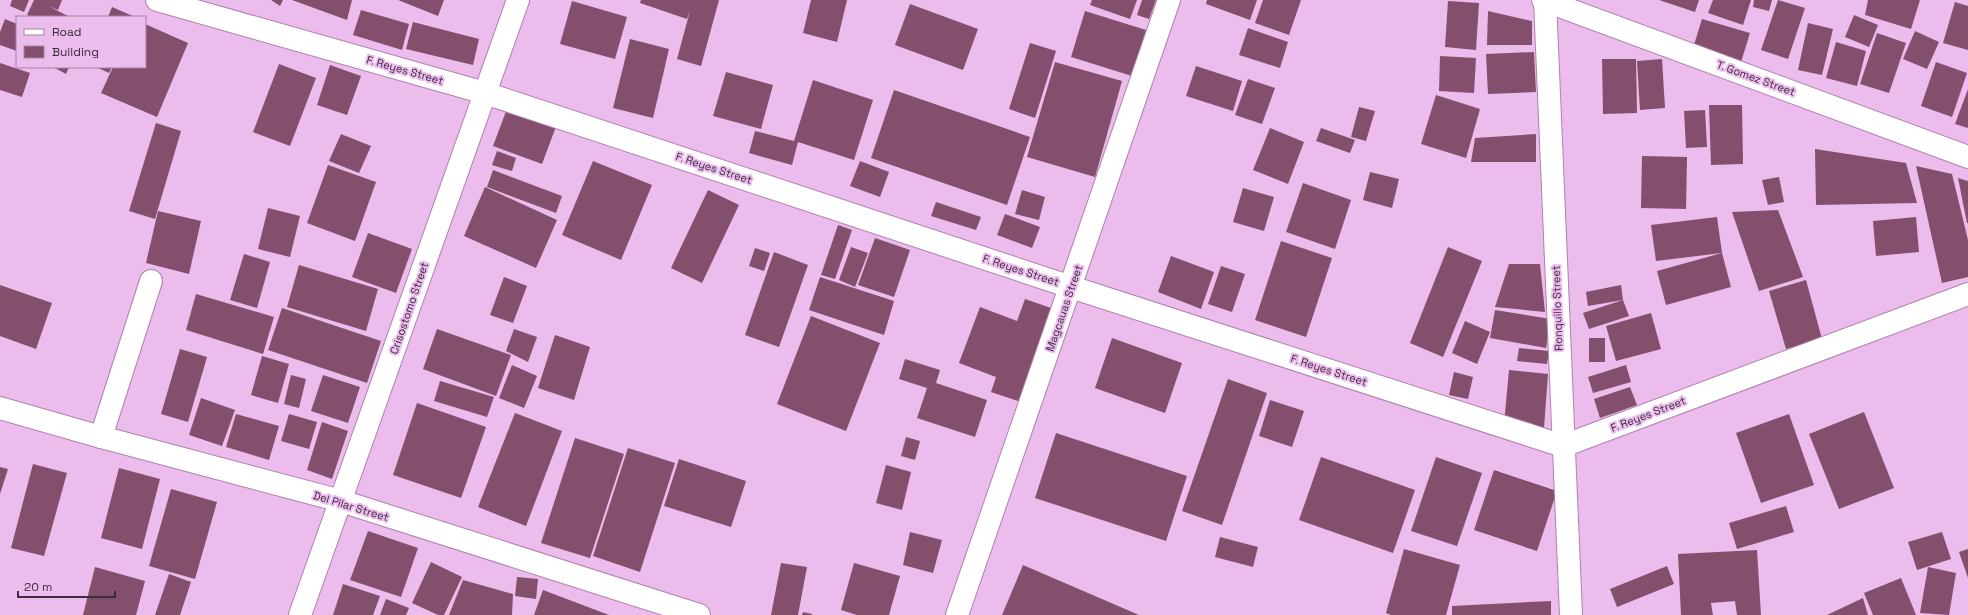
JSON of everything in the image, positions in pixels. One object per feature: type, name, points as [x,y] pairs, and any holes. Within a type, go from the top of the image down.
[{"type":"street","name":"F. Reyes Street","points":[[157,0],[485,92],[1071,287],[1563,446],[1968,294]]},
{"type":"street","name":"Crisostomo Street","points":[[300,615],[518,0]]},
{"type":"street","name":"Magcauas Street","points":[[958,615],[1169,0]]},
{"type":"street","name":"T. Gomez Street","points":[[1545,0],[1968,157]]},
{"type":"street","name":"Ronquillo Street","points":[[1545,0],[1571,615]]},
{"type":"street","points":[[101,437],[151,281]]},
{"type":"street","name":"Del Pilar Street","points":[[0,408],[341,502],[699,615]]},
{"type":"building","points":[[12,0],[29,0],[24,12],[10,6]]},
{"type":"building","points":[[34,0],[62,0],[58,10],[48,6],[68,16],[30,16],[27,15]]},
{"type":"building","points":[[271,0],[283,0],[280,6]]},
{"type":"building","points":[[292,0],[352,0],[347,20]]},
{"type":"building","points":[[398,0],[444,0],[438,16]]},
{"type":"building","points":[[641,0],[719,0],[701,66],[677,59],[690,11],[687,19],[640,3]]},
{"type":"building","points":[[811,0],[847,0],[837,42],[803,33]]},
{"type":"building","points":[[1092,0],[1137,0],[1130,19],[1090,5]]},
{"type":"building","points":[[1142,0],[1156,0],[1149,19],[1137,15]]},
{"type":"building","points":[[1207,0],[1257,0],[1250,20],[1206,4]]},
{"type":"building","points":[[1263,0],[1301,0],[1289,35],[1255,23]]},
{"type":"building","points":[[1659,0],[1699,0],[1695,12]]},
{"type":"building","points":[[1713,0],[1751,0],[1743,25],[1708,13]]},
{"type":"building","points":[[1754,0],[1772,0],[1769,11],[1753,7]]},
{"type":"building","points":[[1778,0],[1805,8],[1788,59],[1761,50]]},
{"type":"building","points":[[1868,0],[1920,0],[1911,29],[1865,15]]},
{"type":"building","points":[[572,1],[627,17],[615,59],[560,44]]},
{"type":"building","points":[[1448,1],[1479,3],[1476,50],[1445,47]]},
{"type":"building","points":[[1955,2],[1968,6],[1968,50],[1943,43]]},
{"type":"building","points":[[910,4],[978,29],[963,70],[895,45]]},
{"type":"building","points":[[112,7],[133,16],[108,16]]},
{"type":"building","points":[[361,10],[409,24],[402,50],[353,35]]},
{"type":"building","points":[[1085,11],[1146,30],[1132,76],[1071,57]]},
{"type":"building","points":[[1488,11],[1532,21],[1532,45],[1487,45]]},
{"type":"building","points":[[1854,15],[1878,25],[1869,47],[1845,37]]},
{"type":"building","points":[[5,19],[16,24],[16,51],[0,45],[0,32]]},
{"type":"building","points":[[1702,19],[1750,33],[1741,62],[1693,48]]},
{"type":"building","points":[[413,22],[479,39],[473,65],[406,49]]},
{"type":"building","points":[[1808,23],[1833,29],[1822,75],[1798,70]]},
{"type":"building","points":[[146,24],[188,43],[157,117],[101,93],[113,68],[146,68]]},
{"type":"building","points":[[1248,28],[1288,42],[1280,68],[1239,55]]},
{"type":"building","points":[[1915,31],[1939,42],[1927,69],[1903,59]]},
{"type":"building","points":[[1877,33],[1906,43],[1889,93],[1860,84]]},
{"type":"building","points":[[630,39],[669,49],[653,118],[613,108]]},
{"type":"building","points":[[1836,42],[1866,51],[1857,86],[1826,78]]},
{"type":"building","points":[[1030,43],[1056,51],[1035,118],[1009,109]]},
{"type":"building","points":[[1534,52],[1536,92],[1488,94],[1486,54]]},
{"type":"building","points":[[1440,56],[1476,58],[1474,93],[1439,91]]},
{"type":"building","points":[[1602,59],[1636,59],[1637,113],[1603,114]]},
{"type":"building","points":[[1662,59],[1665,108],[1640,110],[1637,61]]},
{"type":"building","points":[[1055,62],[1122,81],[1095,177],[1027,157]]},
{"type":"building","points":[[1936,62],[1967,73],[1952,117],[1921,106]]},
{"type":"building","points":[[0,63],[30,73],[22,97],[0,90]]},
{"type":"building","points":[[279,64],[316,78],[290,146],[253,132]]},
{"type":"building","points":[[330,65],[361,76],[347,115],[317,105]]},
{"type":"building","points":[[1196,66],[1242,81],[1233,111],[1186,96]]},
{"type":"building","points":[[55,68],[69,68],[66,74]]},
{"type":"building","points":[[98,68],[112,68],[109,73]]},
{"type":"building","points":[[726,72],[773,85],[761,129],[713,116]]},
{"type":"building","points":[[1248,79],[1275,88],[1262,124],[1235,115]]},
{"type":"building","points":[[813,80],[873,100],[854,160],[798,142],[792,165],[749,153],[755,131],[794,141]]},
{"type":"building","points":[[1968,89],[1968,128],[1955,124]]},
{"type":"building","points":[[894,90],[1030,137],[1007,205],[871,158]]},
{"type":"building","points":[[1436,95],[1480,109],[1466,158],[1421,144]]},
{"type":"building","points":[[1709,105],[1742,105],[1743,164],[1711,165]]},
{"type":"building","points":[[508,106],[557,124],[542,164],[493,146]]},
{"type":"building","points":[[1359,107],[1375,111],[1366,141],[1351,137]]},
{"type":"building","points":[[1705,110],[1707,147],[1686,148],[1684,111]]},
{"type":"building","points":[[156,123],[181,131],[155,219],[129,211]]},
{"type":"building","points":[[1270,128],[1304,142],[1288,184],[1253,170]]},
{"type":"building","points":[[1321,128],[1355,140],[1350,153],[1316,141]]},
{"type":"building","points":[[341,134],[371,146],[359,173],[329,161]]},
{"type":"building","points":[[1536,134],[1536,162],[1471,162],[1475,138]]},
{"type":"building","points":[[1815,149],[1906,163],[1917,203],[1816,205]]},
{"type":"building","points":[[497,151],[516,158],[512,171],[492,165]]},
{"type":"building","points":[[1642,156],[1687,157],[1686,209],[1641,208]]},
{"type":"building","points":[[593,161],[652,185],[621,260],[562,235]]},
{"type":"building","points":[[860,161],[889,172],[880,197],[850,186]]},
{"type":"building","points":[[328,165],[376,182],[355,241],[307,223]]},
{"type":"building","points":[[1916,166],[1952,174],[1968,240],[1968,277],[1942,283]]},
{"type":"building","points":[[493,170],[562,196],[556,213],[487,187]]},
{"type":"building","points":[[1370,172],[1399,179],[1392,208],[1363,200]]},
{"type":"building","points":[[1779,177],[1784,202],[1768,205],[1762,180]]},
{"type":"building","points":[[1958,178],[1968,181],[1968,223],[1967,223]]},
{"type":"building","points":[[1303,183],[1351,200],[1335,249],[1286,232]]},
{"type":"building","points":[[485,187],[557,220],[536,268],[464,236]]},
{"type":"building","points":[[1243,188],[1274,197],[1264,231],[1233,222]]},
{"type":"building","points":[[708,190],[739,205],[702,283],[671,268]]},
{"type":"building","points":[[1022,190],[1045,197],[1039,220],[1015,214]]},
{"type":"building","points":[[936,202],[981,217],[976,230],[931,216]]},
{"type":"building","points":[[268,208],[300,216],[290,257],[258,249]]},
{"type":"building","points":[[1778,210],[1803,277],[1759,291],[1732,212]]},
{"type":"building","points":[[158,211],[201,221],[189,274],[146,263]]},
{"type":"building","points":[[1005,214],[1040,227],[1032,248],[997,235]]},
{"type":"building","points":[[1717,217],[1722,253],[1656,261],[1651,225]]},
{"type":"building","points":[[1916,217],[1919,252],[1876,256],[1873,221]]},
{"type":"building","points":[[838,225],[852,230],[835,279],[821,275]]},
{"type":"building","points":[[368,233],[412,249],[396,293],[352,277]]},
{"type":"building","points":[[875,238],[910,250],[894,297],[858,285]]},
{"type":"building","points":[[1281,241],[1332,258],[1306,337],[1255,320]]},
{"type":"building","points":[[851,247],[868,253],[855,287],[839,280]]},
{"type":"building","points":[[1448,247],[1482,261],[1443,357],[1410,343]]},
{"type":"building","points":[[755,248],[770,253],[764,271],[749,266]]},
{"type":"building","points":[[774,252],[808,265],[779,347],[745,335]]},
{"type":"building","points":[[1722,253],[1731,287],[1666,305],[1657,271]]},
{"type":"building","points":[[244,254],[270,262],[257,308],[230,300]]},
{"type":"building","points":[[1171,256],[1214,272],[1201,309],[1158,292]]},
{"type":"building","points":[[1509,264],[1540,264],[1545,312],[1495,307]]},
{"type":"building","points":[[299,265],[378,289],[366,331],[287,307]]},
{"type":"building","points":[[1221,266],[1245,274],[1232,312],[1208,304]]},
{"type":"building","points":[[504,277],[527,286],[513,323],[490,315]]},
{"type":"building","points":[[820,277],[894,301],[884,335],[809,310]]},
{"type":"building","points":[[1806,280],[1822,339],[1786,349],[1769,291]]},
{"type":"building","points":[[0,285],[52,303],[36,349],[0,336]]},
{"type":"building","points":[[1621,285],[1623,300],[1588,306],[1586,292]]},
{"type":"building","points":[[196,294],[274,317],[263,354],[186,330]]},
{"type":"building","points":[[1025,299],[1054,309],[1021,402],[991,392],[996,377],[959,363],[980,307],[1017,321]]},
{"type":"building","points":[[1623,300],[1629,316],[1589,329],[1583,313]]},
{"type":"building","points":[[282,308],[381,341],[367,383],[268,350]]},
{"type":"building","points":[[1495,310],[1551,319],[1546,348],[1490,338]]},
{"type":"building","points":[[1651,313],[1661,349],[1616,361],[1606,326]]},
{"type":"building","points":[[811,316],[880,343],[846,431],[777,404]]},
{"type":"building","points":[[1465,321],[1490,332],[1477,364],[1452,353]]},
{"type":"building","points":[[437,329],[511,355],[496,396],[423,369]]},
{"type":"building","points":[[514,329],[537,337],[528,362],[506,351]]},
{"type":"building","points":[[555,335],[590,347],[574,400],[538,388]]},
{"type":"building","points":[[1112,338],[1182,363],[1165,413],[1095,388]]},
{"type":"building","points":[[1589,338],[1605,338],[1605,362],[1589,362]]},
{"type":"building","points":[[1519,348],[1549,351],[1547,364],[1517,361]]},
{"type":"building","points":[[180,349],[207,357],[188,422],[161,414]]},
{"type":"building","points":[[262,356],[289,364],[278,403],[251,395]]},
{"type":"building","points":[[905,359],[940,370],[936,383],[987,400],[975,437],[917,418],[927,388],[899,379]]},
{"type":"building","points":[[512,365],[537,376],[524,408],[499,398]]},
{"type":"building","points":[[1626,365],[1631,382],[1593,393],[1588,377]]},
{"type":"building","points":[[1509,370],[1548,374],[1544,428],[1504,424]]},
{"type":"building","points":[[1454,372],[1473,377],[1468,399],[1449,395]]},
{"type":"building","points":[[291,375],[306,379],[299,408],[284,404]]},
{"type":"building","points":[[323,375],[360,387],[348,423],[311,411]]},
{"type":"building","points":[[1228,379],[1267,393],[1222,525],[1182,511]]},
{"type":"building","points":[[440,381],[494,397],[487,417],[434,401]]},
{"type":"building","points":[[1630,387],[1637,405],[1600,418],[1594,399]]},
{"type":"building","points":[[201,398],[235,410],[222,446],[189,435]]},
{"type":"building","points":[[1270,400],[1304,411],[1292,447],[1259,436]]},
{"type":"building","points":[[417,403],[486,427],[461,498],[393,475]]},
{"type":"building","points":[[1864,412],[1894,488],[1839,509],[1809,434]]},
{"type":"building","points":[[515,413],[562,431],[526,526],[478,507]]},
{"type":"building","points":[[236,414],[279,426],[269,460],[226,447]]},
{"type":"building","points":[[289,414],[317,422],[309,449],[281,441]]},
{"type":"building","points":[[1789,414],[1814,485],[1761,503],[1736,433]]},
{"type":"building","points":[[322,422],[348,431],[332,479],[307,470]]},
{"type":"building","points":[[1056,433],[1187,476],[1166,541],[1035,498]]},
{"type":"building","points":[[906,437],[920,441],[915,460],[901,456]]},
{"type":"building","points":[[575,438],[624,454],[590,558],[541,543]]},
{"type":"building","points":[[628,448],[675,463],[640,572],[593,556]]},
{"type":"building","points":[[1321,457],[1415,490],[1393,553],[1299,520]]},
{"type":"building","points":[[1436,457],[1482,473],[1457,546],[1411,531]]},
{"type":"building","points":[[679,459],[746,481],[731,527],[664,506]]},
{"type":"building","points":[[33,464],[67,473],[44,556],[11,548]]},
{"type":"building","points":[[886,465],[911,472],[902,510],[876,503]]},
{"type":"building","points":[[0,467],[8,469],[0,494]]},
{"type":"building","points":[[119,468],[160,479],[142,549],[101,538]]},
{"type":"building","points":[[1494,470],[1557,491],[1537,551],[1474,530]]},
{"type":"building","points":[[171,489],[217,502],[195,579],[149,566]]},
{"type":"building","points":[[1786,506],[1794,532],[1737,549],[1729,523]]},
{"type":"building","points":[[368,531],[418,548],[401,597],[350,580]]},
{"type":"building","points":[[910,532],[942,540],[933,573],[903,565]]},
{"type":"building","points":[[1942,532],[1951,559],[1917,570],[1908,542]]},
{"type":"building","points":[[1220,537],[1258,547],[1253,567],[1215,557]]},
{"type":"building","points":[[1404,549],[1460,565],[1446,615],[1391,615],[1386,613]]},
{"type":"building","points":[[1968,549],[1968,578],[1959,552]]},
{"type":"building","points":[[1757,550],[1761,615],[1737,615],[1735,601],[1711,603],[1713,615],[1681,615],[1678,554]]},
{"type":"building","points":[[431,562],[462,577],[444,615],[438,615],[412,603]]},
{"type":"building","points":[[781,563],[807,567],[798,615],[771,615]]},
{"type":"building","points":[[854,563],[900,576],[889,615],[857,615],[841,610]]},
{"type":"building","points":[[1023,565],[1139,615],[1002,615]]},
{"type":"building","points":[[1667,566],[1674,584],[1617,607],[1610,589]]},
{"type":"building","points":[[95,567],[145,581],[136,615],[83,615]]},
{"type":"building","points":[[1928,567],[1956,573],[1949,615],[1920,613]]},
{"type":"building","points":[[169,574],[191,582],[180,615],[155,615]]},
{"type":"building","points":[[517,577],[538,579],[536,599],[515,596]]},
{"type":"building","points":[[1901,578],[1916,615],[1873,615],[1864,593]]},
{"type":"building","points":[[463,580],[513,594],[512,615],[449,615]]},
{"type":"building","points":[[343,584],[380,596],[373,615],[333,615]]},
{"type":"building","points":[[543,590],[609,615],[534,615]]},
{"type":"building","points":[[1863,598],[1868,615],[1827,615]]},
{"type":"building","points":[[386,599],[409,608],[406,615],[380,615]]},
{"type":"building","points":[[1551,601],[1551,615],[1452,615],[1452,606]]},
{"type":"building","points":[[803,612],[812,614],[812,615],[802,615]]}]
